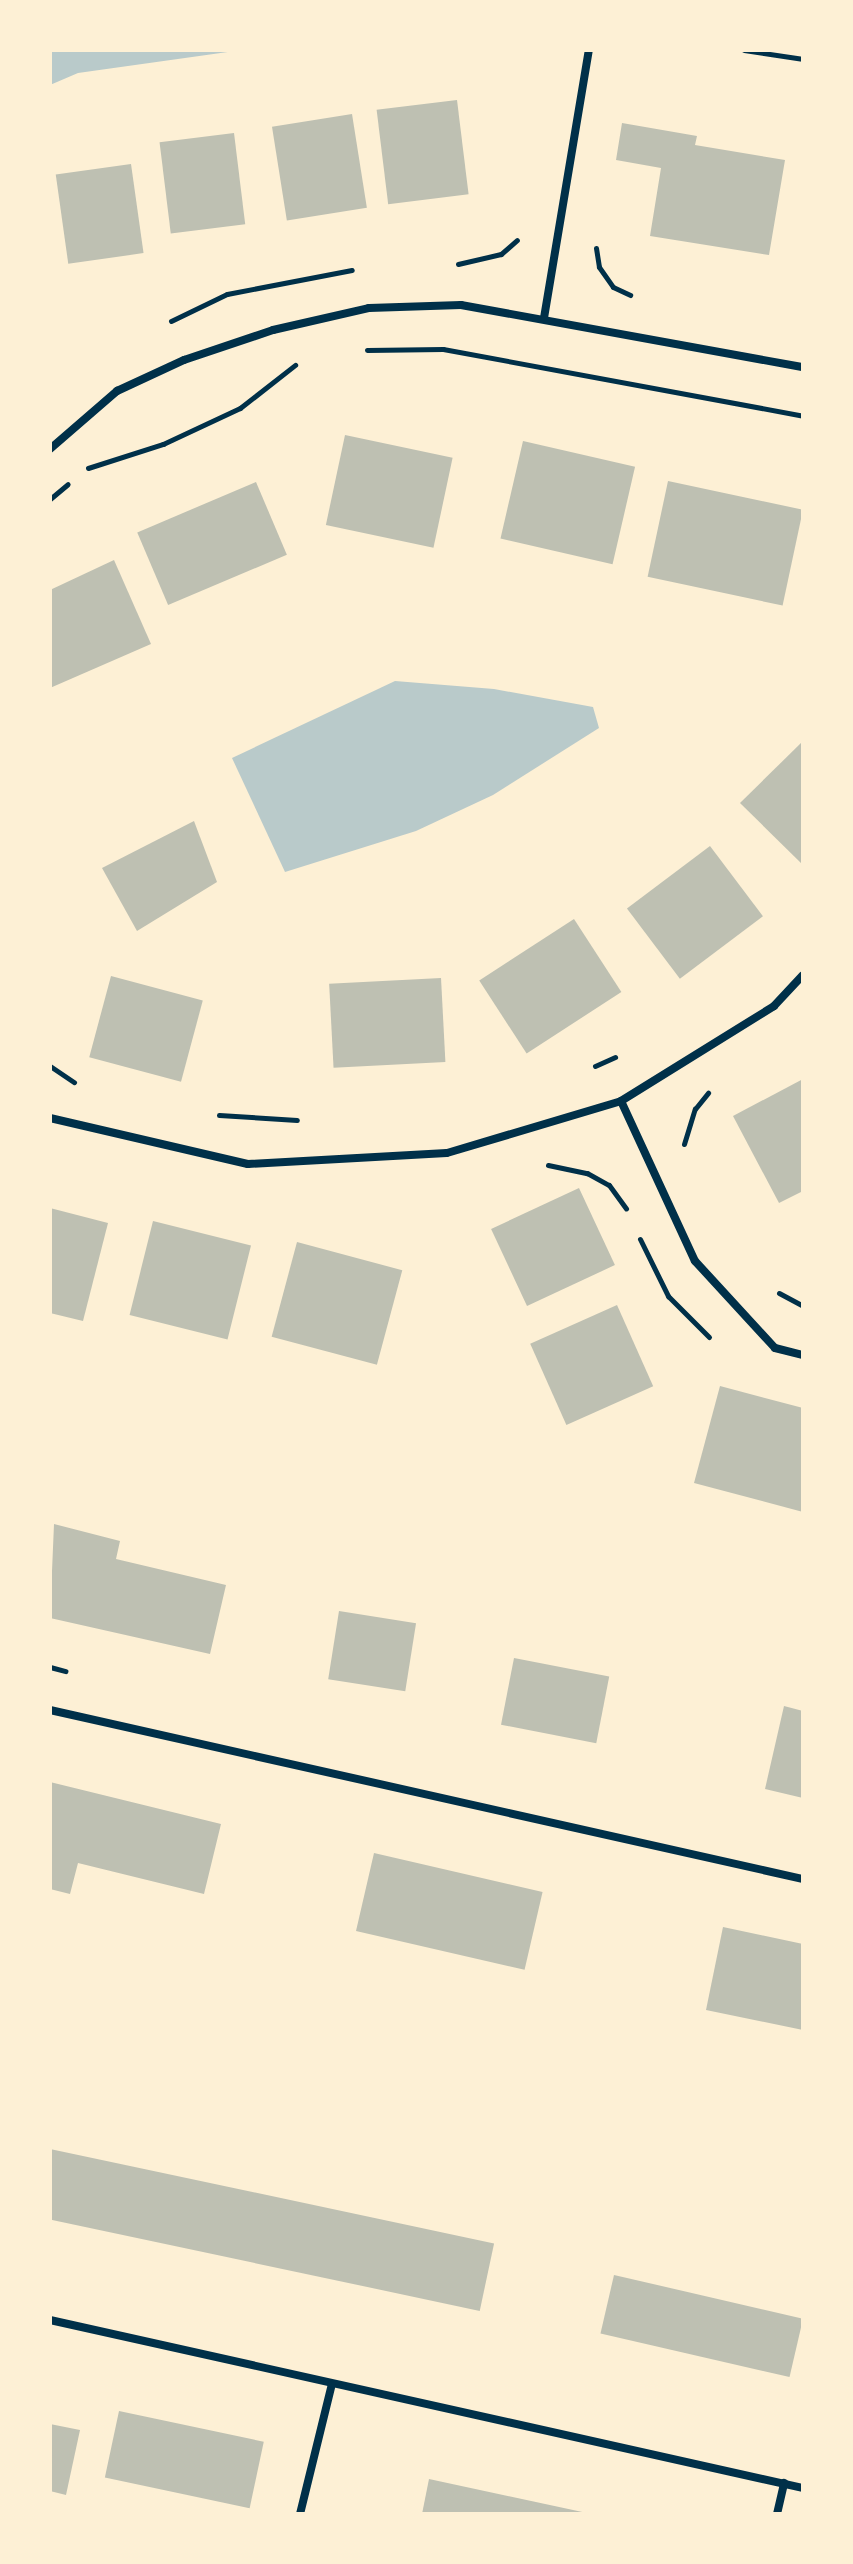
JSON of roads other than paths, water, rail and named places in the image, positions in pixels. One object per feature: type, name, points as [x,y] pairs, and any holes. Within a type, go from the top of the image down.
[{"type":"street","points":[[544,318],[589,50]]},
{"type":"street","points":[[50,449],[117,391],[184,360],[273,330],[369,308],[461,305],[803,367]]},
{"type":"street","points":[[50,1118],[248,1164],[447,1153],[621,1101],[774,1006],[803,975]]},
{"type":"street","points":[[621,1101],[695,1261],[775,1348],[803,1355]]},
{"type":"street","points":[[50,1710],[803,1879]]},
{"type":"street","points":[[50,2320],[803,2488]]},
{"type":"street","points":[[300,2514],[332,2384]]},
{"type":"street","points":[[777,2514],[784,2483]]}]
